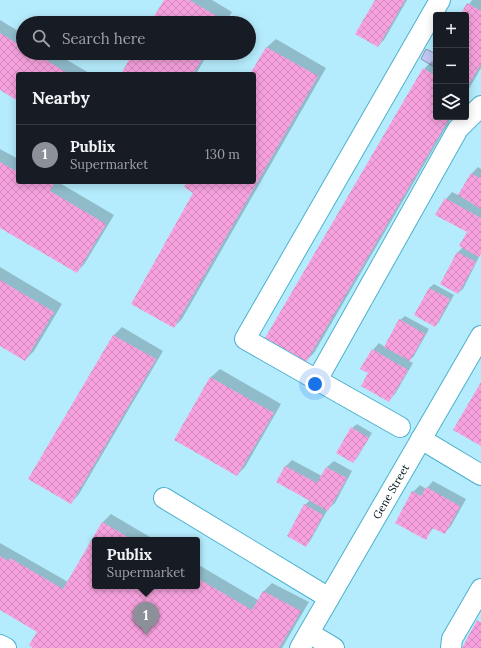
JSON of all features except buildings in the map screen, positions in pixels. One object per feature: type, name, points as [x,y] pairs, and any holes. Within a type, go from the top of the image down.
[{"type":"street","points":[[400,427],[245,338],[440,0]]},
{"type":"street","points":[[318,380],[458,130],[481,106]]},
{"type":"street","name":"Gene Street","points":[[305,641],[481,336]]},
{"type":"street","points":[[421,439],[481,475]]},
{"type":"street","points":[[164,498],[329,598]]},
{"type":"street","points":[[451,648],[452,639],[481,589]]},
{"type":"street","points":[[305,641],[334,648]]},
{"type":"street","points":[[0,645],[6,648]]},
{"type":"water","points":[[426,49],[433,52],[433,66],[421,59]]},
{"type":"place","name":"Publix","points":[[146,635]]}]
